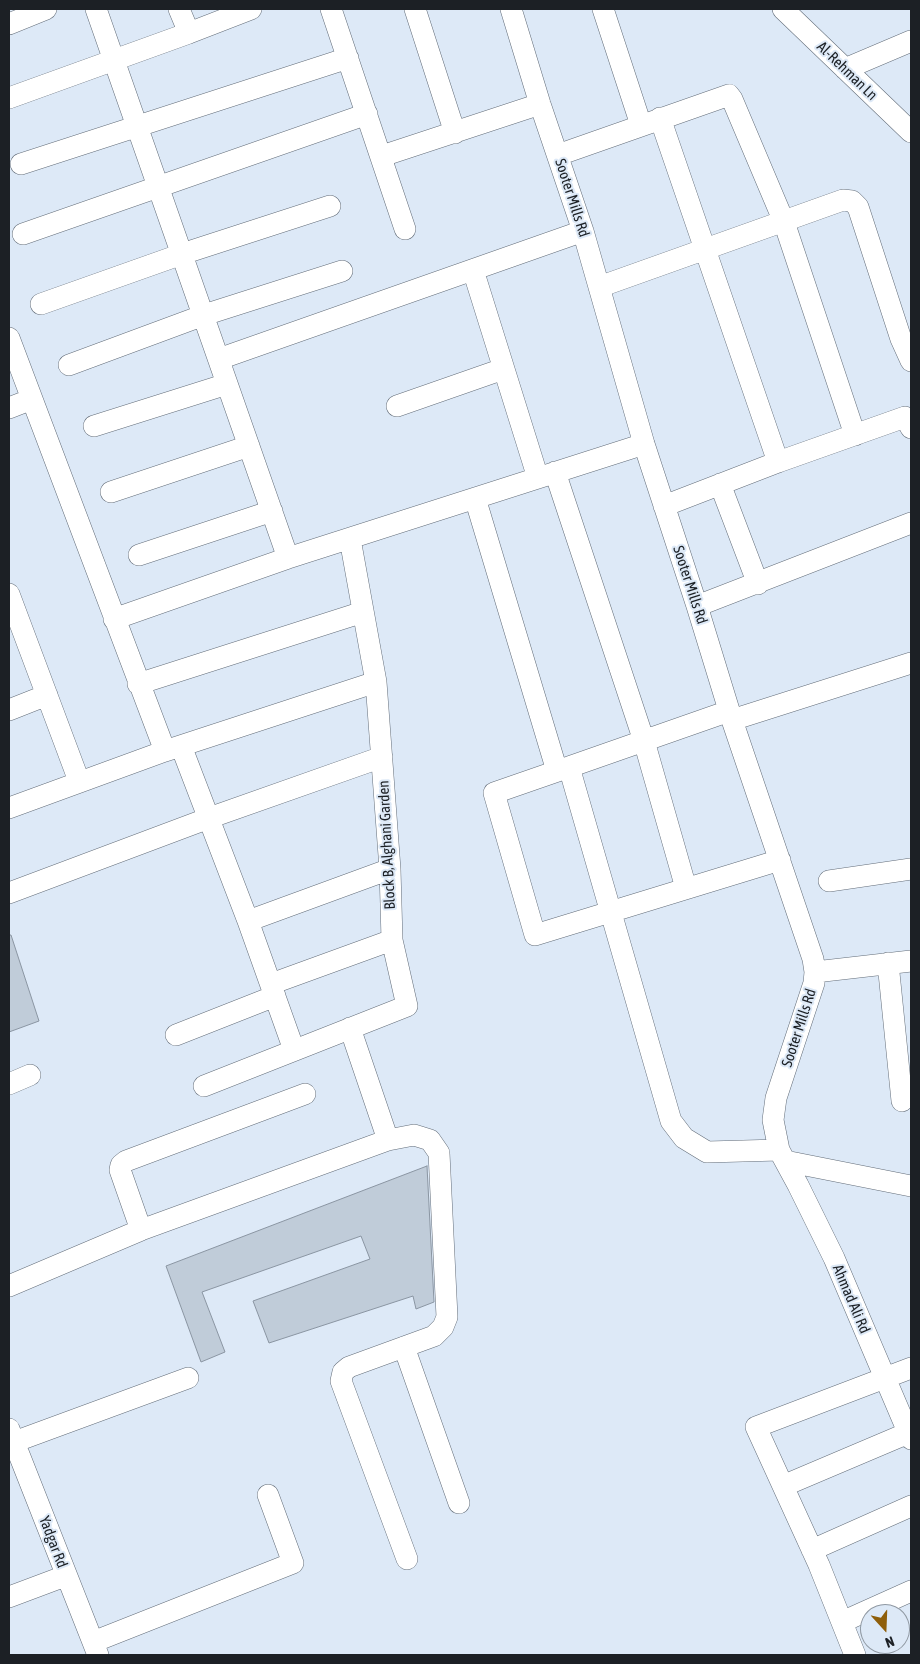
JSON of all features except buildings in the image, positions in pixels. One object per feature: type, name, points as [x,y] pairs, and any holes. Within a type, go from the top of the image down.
[{"type":"street","points":[[9,24],[46,9]]},
{"type":"street","points":[[96,9],[288,558]]},
{"type":"street","points":[[180,9],[189,33]]},
{"type":"street","points":[[9,98],[251,9]]},
{"type":"street","points":[[331,9],[405,229]]},
{"type":"street","points":[[415,9],[454,133]]},
{"type":"street","name":"Sooter Mills Rd","points":[[511,9],[540,104],[583,231],[644,444],[697,606],[730,715],[813,959],[815,972],[809,1000],[776,1098],[773,1120],[782,1155]]},
{"type":"street","points":[[603,9],[706,250],[778,462]]},
{"type":"street","name":"Al-Rehman Ln","points":[[786,9],[844,69],[911,132]]},
{"type":"street","points":[[844,69],[911,41]]},
{"type":"street","points":[[21,164],[348,58]]},
{"type":"street","points":[[558,155],[729,96],[732,99],[784,222],[855,434]]},
{"type":"street","points":[[382,156],[540,104]]},
{"type":"street","points":[[22,234],[159,188],[367,114]]},
{"type":"street","points":[[599,287],[843,200],[852,200],[858,207],[901,339],[911,361]]},
{"type":"street","points":[[41,304],[182,254],[330,206]]},
{"type":"street","points":[[219,359],[583,231]]},
{"type":"street","points":[[473,270],[503,369],[547,475],[644,741],[686,888]]},
{"type":"street","points":[[69,364],[204,315],[342,271]]},
{"type":"street","points":[[9,338],[138,684],[209,818],[294,1050]]},
{"type":"street","points":[[397,406],[503,369]]},
{"type":"street","points":[[94,426],[228,384]]},
{"type":"street","points":[[9,408],[32,399]]},
{"type":"street","points":[[664,506],[855,434],[909,419]]},
{"type":"street","points":[[114,619],[288,558],[644,444]]},
{"type":"street","points":[[111,492],[249,446]]},
{"type":"street","points":[[720,484],[758,584]]},
{"type":"street","points":[[475,498],[610,912],[671,1121],[684,1138],[707,1152],[782,1155],[911,1186]]},
{"type":"street","points":[[139,555],[272,511]]},
{"type":"street","points":[[697,606],[758,584],[911,523]]},
{"type":"street","name":"Block B, Alghani Garden","points":[[350,539],[376,682],[390,869],[392,940],[407,1006],[350,1028]]},
{"type":"street","points":[[9,594],[79,781]]},
{"type":"street","points":[[138,684],[362,612]]},
{"type":"street","points":[[780,860],[535,935],[494,793],[644,741],[911,663]]},
{"type":"street","points":[[9,808],[79,781],[376,682]]},
{"type":"street","points":[[9,710],[47,696]]},
{"type":"street","points":[[9,893],[209,818],[382,757]]},
{"type":"street","points":[[248,922],[390,869]]},
{"type":"street","points":[[829,881],[911,869]]},
{"type":"street","points":[[176,1035],[273,990],[392,940]]},
{"type":"street","points":[[815,972],[911,961]]},
{"type":"street","points":[[888,964],[902,1101]]},
{"type":"street","points":[[204,1086],[350,1028],[388,1140]]},
{"type":"street","points":[[9,1084],[30,1076]]},
{"type":"street","points":[[141,1230],[120,1170],[121,1165],[126,1161],[305,1094]]},
{"type":"street","points":[[9,1286],[141,1230],[388,1140],[414,1135],[430,1140],[440,1153],[447,1317],[443,1327],[434,1336],[349,1367],[343,1372],[341,1381],[407,1559]]},
{"type":"street","name":"Ahmad Ali Rd","points":[[782,1155],[834,1258],[910,1436]]},
{"type":"street","points":[[404,1347],[459,1503]]},
{"type":"street","points":[[855,1655],[812,1550],[756,1426],[911,1368]]},
{"type":"street","points":[[11,1436],[188,1378]]},
{"type":"street","name":"Yadgar Rd","points":[[11,1436],[65,1576],[96,1649]]},
{"type":"street","points":[[783,1486],[910,1436]]},
{"type":"street","points":[[96,1649],[293,1563],[268,1495]]},
{"type":"street","points":[[812,1550],[911,1506]]},
{"type":"street","points":[[9,1597],[65,1576]]},
{"type":"street","points":[[842,1622],[911,1592]]}]
